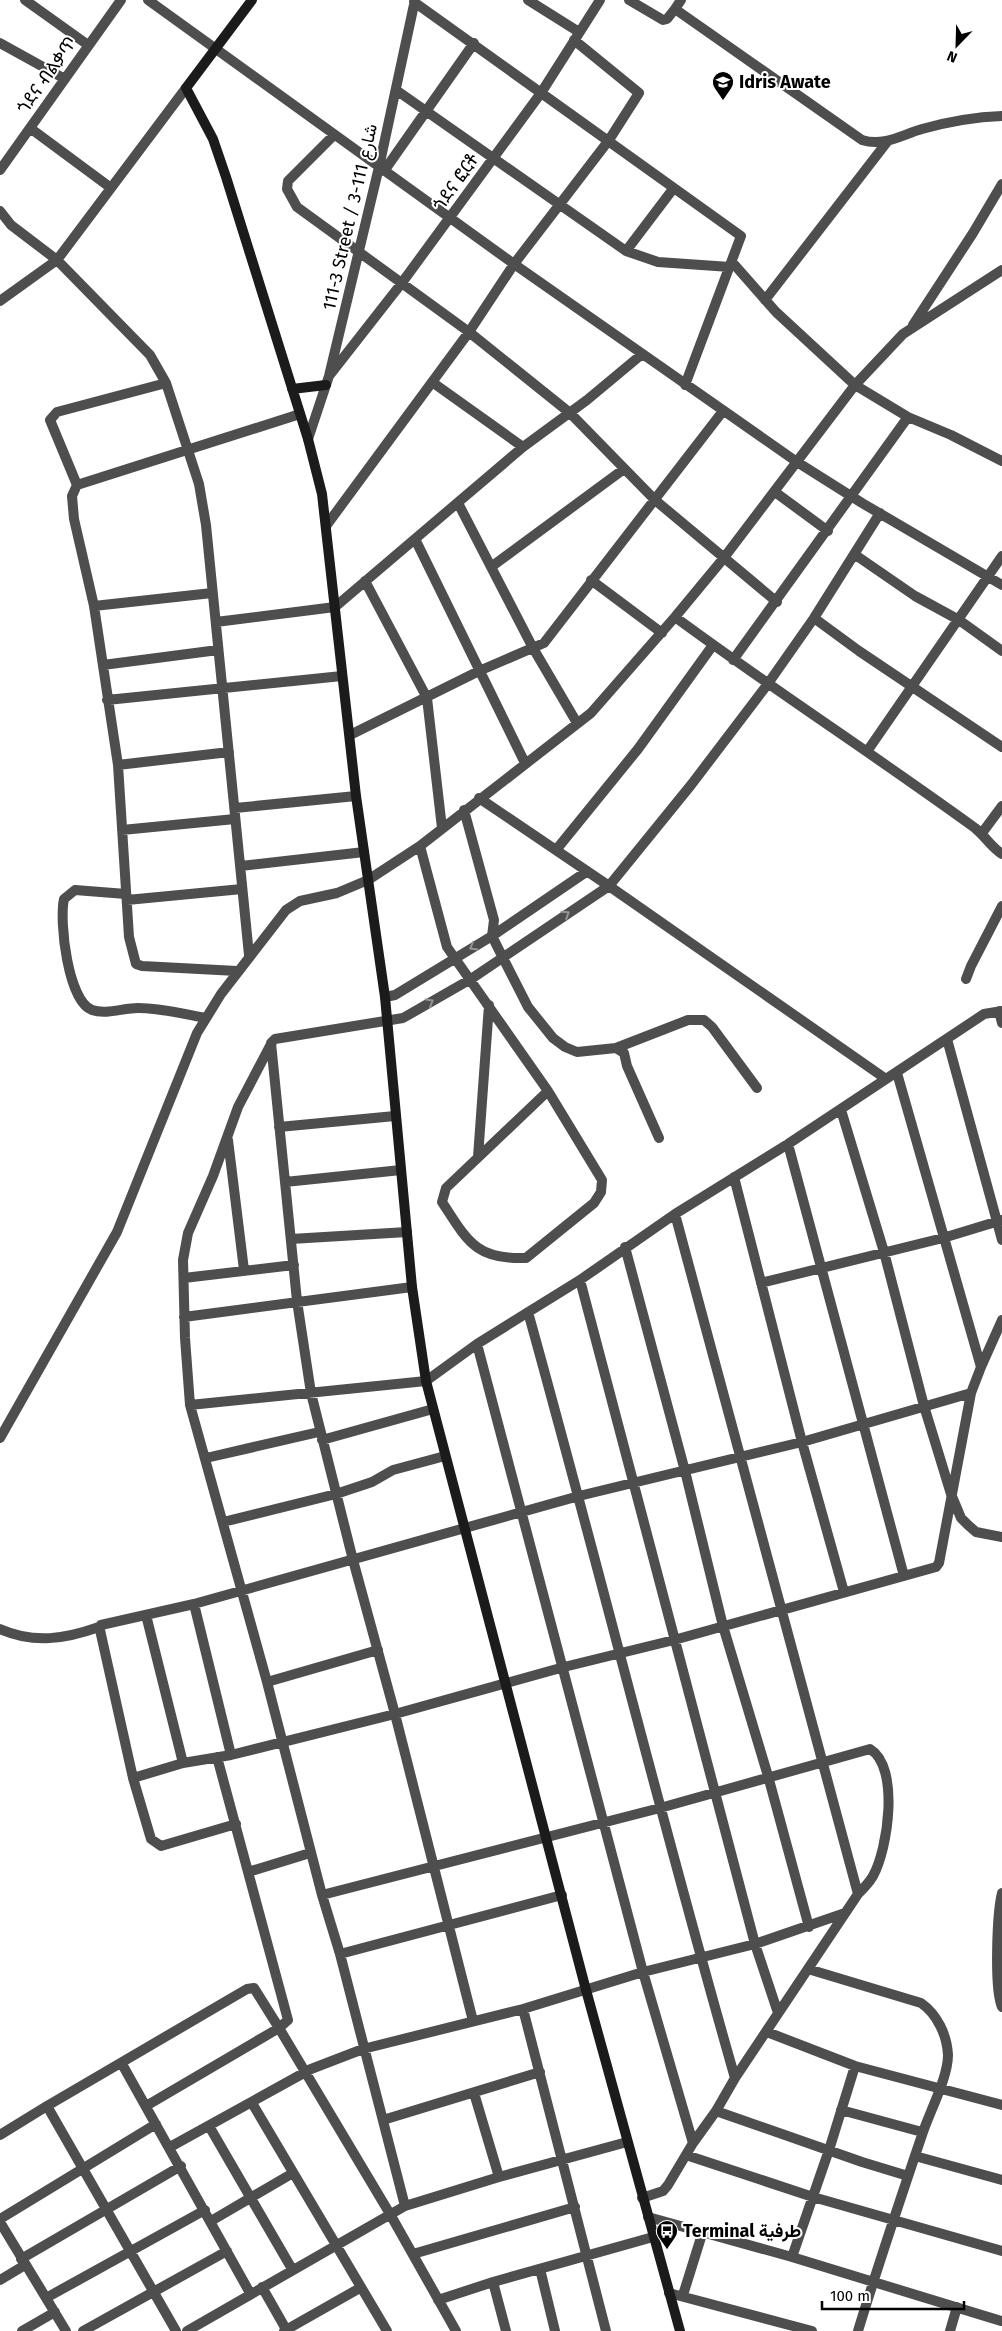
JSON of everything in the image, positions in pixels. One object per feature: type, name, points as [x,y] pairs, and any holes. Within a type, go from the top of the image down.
[{"type":"main road","points":[[252,0],[186,88],[216,146],[308,439],[326,526],[356,796],[385,997],[412,1287],[426,1381],[444,1456],[586,1990],[680,2331]]},
{"type":"main road","points":[[292,389],[328,381]]},
{"type":"street","points":[[25,0],[88,45]]},
{"type":"street","name":"ጎደና ብልቃጥ","points":[[0,170],[121,0]]},
{"type":"street","points":[[148,0],[641,355],[797,462],[1002,585]]},
{"type":"street","points":[[326,526],[469,332],[514,264],[609,140],[640,91],[577,36],[528,0]]},
{"type":"street","name":"ጎደና ፎርቶ","points":[[328,381],[541,94],[600,0]]},
{"type":"street","points":[[629,0],[665,20],[678,4],[862,140],[878,143],[888,142],[941,125],[1002,116]]},
{"type":"street","points":[[414,1],[474,43],[541,94],[609,140],[673,189],[741,236],[685,385]]},
{"type":"street","name":"111-3 Street / شارع 111-3","points":[[308,439],[328,381],[357,252],[382,169],[414,1]]},
{"type":"street","points":[[0,43],[65,79]]},
{"type":"street","points":[[382,169],[474,43]]},
{"type":"street","points":[[0,302],[57,260],[186,88]]},
{"type":"street","points":[[396,90],[626,251],[658,262],[731,264],[801,336],[855,385],[908,417],[951,435],[1002,461]]},
{"type":"street","points":[[30,128],[111,188]]},
{"type":"street","points":[[334,135],[288,181],[287,189],[297,207],[469,332],[570,413],[655,500],[723,559],[777,602]]},
{"type":"street","points":[[765,300],[888,142]]},
{"type":"street","points":[[910,328],[973,233],[1002,184]]},
{"type":"street","points":[[626,251],[673,189]]},
{"type":"street","points":[[0,211],[11,225],[57,260],[150,355],[166,383],[198,484],[206,525],[249,954]]},
{"type":"street","points":[[0,1438],[118,1232],[197,1033],[249,954],[286,910],[300,902],[337,893],[368,880],[420,846],[590,713],[675,617],[723,559],[855,385],[894,342],[910,328],[1002,270]]},
{"type":"street","points":[[216,622],[335,607],[416,541],[523,447],[570,413],[641,355]]},
{"type":"street","points":[[432,382],[523,447]]},
{"type":"street","points":[[77,485],[54,434],[50,420],[53,416],[57,412],[166,383]]},
{"type":"street","points":[[350,735],[479,671],[544,643],[723,411]]},
{"type":"street","points":[[237,971],[139,966],[132,953],[129,937],[118,765],[94,606],[74,519],[72,496],[77,485],[300,414]]},
{"type":"street","points":[[733,660],[777,602],[908,417]]},
{"type":"street","points":[[491,567],[624,469]]},
{"type":"street","points":[[775,492],[828,531]]},
{"type":"street","points":[[458,504],[533,648],[577,723]]},
{"type":"street","points":[[406,2206],[363,2049],[340,1954],[310,1852],[267,1682],[190,1405],[184,1317],[184,1260],[188,1233],[213,1176],[238,1107],[271,1043],[276,1039],[403,1018],[471,979],[502,956],[609,886],[691,784],[767,684],[814,618],[880,513]]},
{"type":"street","points":[[416,541],[525,762]]},
{"type":"street","points":[[854,554],[914,596],[959,620],[1002,651]]},
{"type":"street","points":[[868,750],[1002,556]]},
{"type":"street","points":[[591,580],[662,632]]},
{"type":"street","points":[[365,581],[427,698],[442,828]]},
{"type":"street","points":[[94,606],[212,593]]},
{"type":"street","points":[[675,617],[767,684],[868,750],[982,833],[993,848],[1002,854]]},
{"type":"street","points":[[814,618],[859,651],[914,686],[1002,747]]},
{"type":"street","points":[[556,850],[638,749],[713,645]]},
{"type":"street","points":[[103,665],[218,650]]},
{"type":"street","points":[[107,700],[342,676]]},
{"type":"street","points":[[118,765],[228,752]]},
{"type":"street","points":[[235,808],[356,796]]},
{"type":"street","points":[[479,798],[886,1079]]},
{"type":"street","points":[[982,833],[1002,806]]},
{"type":"street","points":[[464,810],[494,920],[492,936],[528,1007],[553,1038],[565,1047],[577,1052],[616,1048],[688,1020],[704,1020],[712,1027],[757,1088]]},
{"type":"street","points":[[122,830],[236,820]]},
{"type":"street","points":[[420,846],[447,947],[489,1004],[548,1091],[602,1180],[601,1192],[594,1203],[526,1258],[514,1259],[482,1251],[468,1241],[442,1202],[446,1188],[548,1091]]},
{"type":"street","points":[[241,866],[364,852]]},
{"type":"street","points":[[385,997],[395,995],[492,936],[586,872]]},
{"type":"street","points":[[206,1018],[137,1008],[96,1011],[84,1005],[70,973],[65,947],[62,929],[64,899],[75,890],[127,897],[242,889]]},
{"type":"street","points":[[966,979],[1002,906]]},
{"type":"street","points":[[478,1157],[489,1004]]},
{"type":"street","points":[[190,1405],[426,1381],[477,1344],[580,1280],[675,1214],[788,1144],[984,1014],[1000,1011],[1002,1023]]},
{"type":"street","points":[[947,1039],[999,1220],[1002,1240]]},
{"type":"street","points":[[271,1043],[298,1301],[311,1393],[353,1560],[396,1714],[473,2022]]},
{"type":"street","points":[[616,1048],[624,1053],[627,1066],[659,1138]]},
{"type":"street","points":[[897,1073],[981,1366]]},
{"type":"street","points":[[840,1110],[884,1252],[924,1406],[951,1494],[961,1518],[976,1532],[1002,1537]]},
{"type":"street","points":[[279,1127],[395,1116]]},
{"type":"street","points":[[227,1136],[244,1270]]},
{"type":"street","points":[[788,1144],[904,1576]]},
{"type":"street","points":[[285,1182],[401,1170]]},
{"type":"street","points":[[734,1177],[802,1442],[844,1592]]},
{"type":"street","points":[[675,1214],[858,1894]]},
{"type":"street","points":[[761,1283],[943,1238],[999,1220]]},
{"type":"street","points":[[291,1238],[407,1232]]},
{"type":"street","points":[[625,1247],[685,1471],[723,1626],[768,1776],[809,1927]]},
{"type":"street","points":[[184,1278],[294,1265]]},
{"type":"street","points":[[580,1280],[756,1944],[778,2013]]},
{"type":"street","points":[[184,1317],[412,1287]]},
{"type":"street","points":[[528,1312],[579,1496],[700,1957],[735,2078]]},
{"type":"street","points":[[133,1778],[183,1764],[231,1755],[396,1714],[505,1682],[674,1640],[844,1592],[932,1570],[938,1565],[972,1393],[981,1366],[1002,1320]]},
{"type":"street","points":[[477,1344],[524,1514],[643,1972],[693,2143]]},
{"type":"street","points":[[0,1629],[12,1634],[48,1640],[78,1635],[99,1627],[194,1604],[524,1514],[579,1496],[802,1442],[972,1393]]},
{"type":"street","points":[[206,1458],[321,1436],[433,1409]]},
{"type":"street","points":[[223,1522],[336,1494],[372,1482],[394,1470],[444,1456]]},
{"type":"street","points":[[194,1604],[231,1755]]},
{"type":"street","points":[[146,1615],[183,1764]]},
{"type":"street","points":[[99,1627],[133,1778],[151,1839],[161,1846],[236,1824]]},
{"type":"street","points":[[267,1682],[378,1650]]},
{"type":"street","points":[[322,1895],[660,1808],[768,1776],[870,1749],[883,1761],[888,1790],[886,1828],[880,1858],[873,1877],[858,1894],[778,2013],[663,2192],[642,2198]]},
{"type":"street","points":[[146,2106],[279,2028],[288,2018],[217,1757]]},
{"type":"street","points":[[248,1872],[310,1852]]},
{"type":"street","points":[[1002,1892],[998,1966],[999,1997],[1002,2007]]},
{"type":"street","points":[[340,1954],[562,1895]]},
{"type":"street","points":[[170,2147],[252,2103],[304,2072],[363,2049],[523,2009],[643,1972],[756,1944],[845,1913]]},
{"type":"street","points":[[808,1970],[910,1999],[932,2010],[944,2037],[948,2056],[940,2088],[922,2132],[858,2331]]},
{"type":"street","points":[[0,2135],[46,2106],[122,2064],[250,1988],[254,1988],[390,2214],[455,2331]]},
{"type":"street","points":[[523,2009],[606,2331]]},
{"type":"street","points":[[767,2032],[855,2066],[1002,2105]]},
{"type":"street","points":[[122,2064],[181,2166],[250,2293]]},
{"type":"street","points":[[792,2257],[829,2150],[855,2066]]},
{"type":"street","points":[[383,2120],[540,2072]]},
{"type":"street","points":[[474,2093],[499,2177]]},
{"type":"street","points":[[252,2103],[387,2331]]},
{"type":"street","points":[[46,2106],[176,2331]]},
{"type":"street","points":[[841,2110],[922,2132]]},
{"type":"street","points":[[716,2111],[908,2176]]},
{"type":"street","points":[[66,2331],[0,2221],[156,2124]]},
{"type":"street","points":[[210,2126],[292,2269]]},
{"type":"street","points":[[191,2330],[250,2293],[406,2206],[562,2158],[627,2142]]},
{"type":"street","points":[[686,2155],[813,2197],[1002,2251]]},
{"type":"street","points":[[915,2156],[1002,2180]]},
{"type":"street","points":[[0,2280],[23,2262],[107,2209],[181,2166]]},
{"type":"street","points":[[211,2221],[292,2173]]},
{"type":"street","points":[[413,2254],[574,2207]]},
{"type":"street","points":[[46,2298],[205,2210]]},
{"type":"street","points":[[648,2217],[792,2257],[957,2307],[1001,2323]]},
{"type":"street","points":[[683,2295],[702,2231]]},
{"type":"street","points":[[438,2300],[493,2282],[653,2237]]},
{"type":"street","points":[[83,2331],[227,2251]]},
{"type":"street","points":[[540,2269],[555,2331]]},
{"type":"street","points":[[493,2282],[506,2331]]},
{"type":"street","points":[[262,2287],[286,2331],[360,2288]]},
{"type":"street","points":[[669,2293],[683,2295],[812,2331]]},
{"type":"street","points":[[950,2331],[957,2307]]},
{"type":"street","points":[[22,2331],[55,2312]]},
{"type":"place","name":"Idris Awate","points":[[723,101]]},
{"type":"place","name":"Terminal طرفية","points":[[667,2250]]}]
